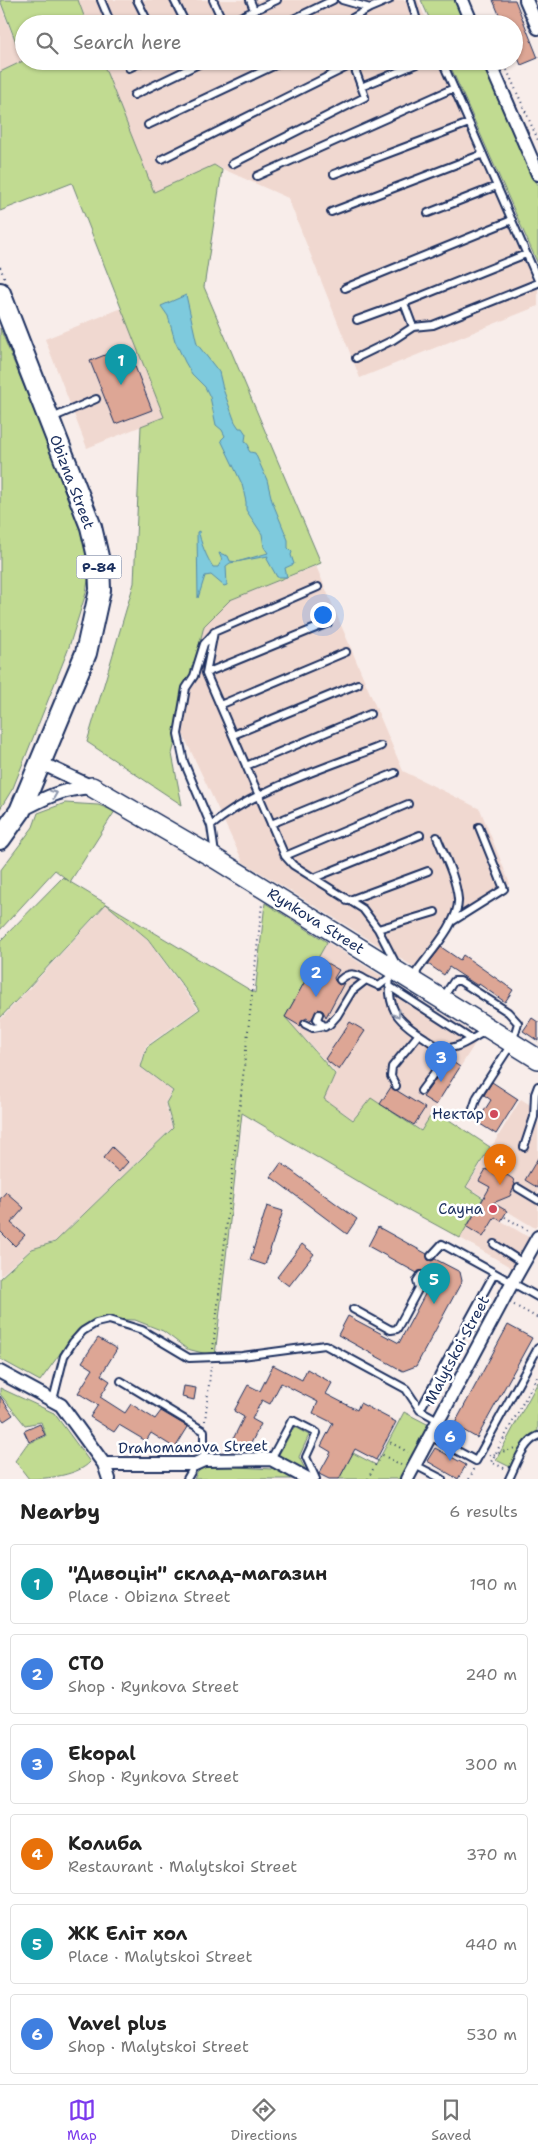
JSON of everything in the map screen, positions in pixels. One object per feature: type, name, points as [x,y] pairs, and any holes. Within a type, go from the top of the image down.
[{"type":"main road","name":"Obizna Street","points":[[0,292],[90,527],[99,561],[100,590],[86,653],[20,811],[0,839]]},
{"type":"main road","name":"Rynkova Street","points":[[92,787],[263,888],[397,977],[442,1000],[538,1059]]},
{"type":"street","points":[[462,0],[468,15]]},
{"type":"street","points":[[526,0],[538,28]]},
{"type":"street","points":[[493,70],[538,174]]},
{"type":"street","name":"Rynkova Street","points":[[41,762],[92,787]]},
{"type":"street","points":[[20,811],[57,792],[92,787]]},
{"type":"street","name":"Malytskoi Street","points":[[413,1468],[523,1263],[534,1234]]},
{"type":"street","points":[[0,1372],[61,1404],[104,1464],[109,1479]]},
{"type":"street","name":"Drahomanova Street","points":[[104,1464],[271,1459],[308,1479]]},
{"type":"lane","points":[[101,0],[107,15]]},
{"type":"lane","points":[[138,0],[145,15]]},
{"type":"lane","points":[[174,0],[182,15]]},
{"type":"lane","points":[[213,0],[220,15]]},
{"type":"lane","points":[[250,0],[254,10]]},
{"type":"lane","points":[[244,15],[277,0]]},
{"type":"lane","points":[[302,15],[333,0]]},
{"type":"lane","points":[[342,0],[370,8]]},
{"type":"lane","points":[[358,15],[389,0]]},
{"type":"lane","points":[[411,0],[415,15]]},
{"type":"lane","points":[[134,95],[186,70]]},
{"type":"lane","points":[[148,125],[265,70]]},
{"type":"lane","points":[[162,159],[337,70]]},
{"type":"lane","points":[[232,164],[365,97],[356,70]]},
{"type":"lane","points":[[362,87],[402,70]]},
{"type":"lane","points":[[356,358],[393,340],[413,327],[433,325],[538,282],[446,70]]},
{"type":"lane","points":[[257,176],[454,88]]},
{"type":"lane","points":[[334,174],[469,123]]},
{"type":"lane","points":[[331,212],[482,154]]},
{"type":"lane","points":[[428,213],[497,186]]},
{"type":"lane","points":[[344,288],[512,220]]},
{"type":"lane","points":[[357,320],[526,254]]},
{"type":"lane","points":[[404,303],[413,327]]},
{"type":"lane","points":[[49,419],[96,399]]},
{"type":"lane","points":[[216,859],[212,826],[184,762],[178,734],[186,688],[194,676],[204,644],[214,632],[318,587]]},
{"type":"lane","points":[[206,673],[328,623]]},
{"type":"lane","points":[[214,632],[206,673],[285,856],[293,865],[347,900],[363,908],[378,928],[397,977],[471,1039]]},
{"type":"lane","points":[[220,705],[346,652]]},
{"type":"lane","points":[[233,735],[358,684]]},
{"type":"lane","points":[[246,766],[370,714]]},
{"type":"lane","points":[[212,826],[228,812],[258,795],[380,746]]},
{"type":"lane","points":[[270,824],[395,773]]},
{"type":"lane","points":[[285,856],[408,804]]},
{"type":"lane","points":[[340,980],[346,974],[355,974],[379,986],[397,977],[416,971],[453,921],[504,889],[479,827]]},
{"type":"lane","points":[[314,878],[420,835]]},
{"type":"lane","points":[[437,837],[457,892],[458,901],[453,921]]},
{"type":"lane","points":[[347,900],[428,871]]},
{"type":"lane","points":[[378,928],[435,912]]},
{"type":"lane","points":[[397,977],[392,1008],[400,1021],[441,1048],[451,1048],[489,1029]]},
{"type":"lane","points":[[305,1024],[313,1028],[329,1025],[337,1016],[352,991],[366,980]]},
{"type":"lane","points":[[442,1000],[454,981],[460,981],[508,1012],[518,1023],[512,1044],[478,1097],[471,1115]]},
{"type":"lane","points":[[319,1014],[317,1019],[325,1026]]},
{"type":"lane","points":[[396,1086],[391,1076],[392,1068],[419,1034]]},
{"type":"lane","points":[[441,1048],[443,1053],[441,1060]]},
{"type":"lane","points":[[421,1091],[451,1048]]},
{"type":"lane","points":[[524,1147],[534,1117],[535,1094],[538,1086]]},
{"type":"lane","points":[[518,1188],[538,1200]]},
{"type":"lane","points":[[431,1256],[442,1244],[538,1297]]},
{"type":"lane","points":[[494,1244],[523,1263]]},
{"type":"lane","points":[[420,1410],[494,1274]]},
{"type":"lane","points":[[353,1309],[391,1330],[397,1329],[419,1288],[418,1281],[421,1275]]},
{"type":"lane","points":[[53,1400],[64,1356],[68,1349],[83,1331],[96,1323],[109,1320],[128,1325],[155,1337],[178,1353],[189,1358],[242,1356],[325,1345],[406,1388],[420,1410],[438,1420]]},
{"type":"lane","points":[[430,1436],[476,1461],[538,1348]]},
{"type":"lane","points":[[121,1382],[204,1431],[200,1462],[187,1479]]},
{"type":"lane","points":[[271,1459],[292,1420],[318,1433],[306,1457],[316,1479]]},
{"type":"lane","points":[[510,1476],[527,1445],[538,1436]]},
{"type":"lane","points":[[413,1468],[442,1479]]},
{"type":"path","points":[[507,70],[538,140]]},
{"type":"path","points":[[204,1431],[263,888]]},
{"type":"path","points":[[505,1217],[534,1234]]},
{"type":"path","points":[[503,1299],[538,1318]]},
{"type":"path","points":[[510,1476],[491,1462],[538,1375]]},
{"type":"path","points":[[533,1384],[538,1383]]},
{"type":"path","points":[[386,1440],[413,1468]]},
{"type":"path","points":[[488,1456],[527,1445]]},
{"type":"path","points":[[368,1479],[381,1454],[413,1468]]},
{"type":"path","points":[[469,1479],[478,1462]]},
{"type":"shaded area","points":[[78,0],[418,0],[424,15],[84,15]]},
{"type":"shaded area","points":[[0,4],[15,41],[15,65],[0,72]]},
{"type":"shaded area","points":[[106,70],[449,70],[538,270],[538,306],[360,378],[288,198],[214,165],[154,192]]},
{"type":"shaded area","points":[[122,308],[164,417],[87,448],[45,339]]},
{"type":"shaded area","points":[[316,566],[403,771],[480,809],[510,884],[475,903],[453,921],[419,970],[243,862],[180,728],[204,626],[230,600]]},
{"type":"shaded area","points":[[106,905],[147,939],[198,1009],[146,1046],[140,1067],[172,1091],[165,1103],[172,1128],[55,1241],[31,1249],[0,1276],[0,1020]]},
{"type":"shaded area","points":[[327,942],[479,1037],[421,1130],[371,1098],[353,1119],[324,1099],[336,1073],[285,1017]]},
{"type":"shaded area","points":[[521,1099],[538,1110],[538,1158],[525,1179],[538,1188],[538,1223],[535,1228],[467,1187]]},
{"type":"shaded area","points":[[478,1207],[530,1238],[512,1268],[460,1238]]},
{"type":"green space","points":[[0,0],[78,0],[84,15],[15,15],[15,40]]},
{"type":"green space","points":[[421,0],[456,0],[463,15],[428,15]]},
{"type":"green space","points":[[15,65],[15,70],[106,70],[154,192],[214,165],[222,170],[204,287],[321,563],[230,600],[204,626],[172,754],[182,805],[87,742],[134,583],[141,426],[164,417],[72,183],[0,211],[0,72]]},
{"type":"green space","points":[[452,70],[487,70],[538,185],[538,264]]},
{"type":"green space","points":[[0,328],[80,523],[90,567],[86,593],[68,650],[13,788],[0,809]]},
{"type":"green space","points":[[65,803],[98,805],[115,811],[70,882],[255,993],[265,903],[327,942],[285,1017],[335,1074],[324,1099],[353,1120],[371,1098],[421,1131],[434,1110],[490,1147],[466,1187],[483,1198],[460,1238],[372,1190],[242,1113],[215,1356],[187,1349],[163,1331],[135,1320],[100,1319],[78,1329],[40,1381],[0,1359],[0,1278],[32,1249],[55,1242],[173,1128],[166,1103],[173,1091],[141,1067],[147,1047],[200,1009],[148,939],[106,904],[0,1018],[0,941],[63,877],[69,881],[55,870],[0,930],[0,871],[33,827],[38,813]]},
{"type":"green space","points":[[538,1382],[538,1432],[526,1439],[510,1467],[496,1460]]},
{"type":"green space","points":[[0,1388],[54,1413],[90,1462],[70,1473],[29,1479],[15,1461],[27,1444],[46,1436],[41,1422],[25,1425],[0,1394]]},
{"type":"green space","points":[[404,1412],[429,1425],[402,1479],[339,1479],[353,1453],[376,1465]]},
{"type":"green space","points":[[294,1427],[309,1435],[299,1457],[310,1479],[194,1479],[205,1465],[271,1469]]},
{"type":"water","points":[[186,295],[197,344],[219,372],[235,422],[246,434],[245,441],[249,446],[248,449],[250,452],[255,453],[267,480],[272,501],[288,540],[288,548],[292,552],[294,564],[285,568],[287,577],[277,577],[267,559],[268,556],[240,561],[268,553],[264,547],[262,534],[246,510],[242,484],[221,440],[225,436],[216,425],[210,397],[205,387],[192,374],[185,362],[175,341],[168,316],[161,306]]},
{"type":"water","points":[[199,531],[204,550],[213,567],[218,567],[222,560],[219,553],[228,556],[230,561],[236,562],[226,566],[227,585],[224,586],[211,575],[205,576],[198,598],[197,532]]},
{"type":"building","points":[[493,0],[515,0],[521,15],[499,15]]},
{"type":"building","points":[[523,20],[538,58],[523,64]]},
{"type":"building","points":[[127,346],[152,410],[115,424],[90,361]]},
{"type":"building","points":[[441,947],[460,960],[463,955],[513,990],[505,1002],[449,967],[444,975],[428,964]]},
{"type":"building","points":[[318,958],[339,970],[334,978],[335,981],[339,985],[344,983],[326,1017],[323,1011],[318,1009],[311,1020],[307,1018],[303,1020],[300,1026],[285,1017]]},
{"type":"building","points":[[532,1018],[538,1022],[538,1041],[523,1031]]},
{"type":"building","points":[[350,1022],[365,1031],[339,1070],[325,1059]]},
{"type":"building","points":[[447,1058],[460,1067],[436,1105],[423,1097],[440,1073]]},
{"type":"building","points":[[492,1082],[518,1099],[496,1134],[477,1122],[491,1100],[484,1095]]},
{"type":"building","points":[[391,1087],[425,1108],[414,1125],[380,1104]]},
{"type":"building","points":[[112,1147],[128,1162],[119,1172],[103,1158]]},
{"type":"building","points":[[538,1158],[538,1188],[525,1180]]},
{"type":"building","points":[[281,1163],[357,1219],[347,1234],[271,1177]]},
{"type":"building","points":[[486,1169],[500,1177],[507,1175],[513,1179],[515,1185],[510,1196],[493,1203],[507,1211],[501,1221],[495,1217],[483,1237],[467,1227],[490,1187],[479,1181]]},
{"type":"building","points":[[6,1192],[24,1208],[11,1223],[25,1235],[15,1246],[0,1231],[0,1199]]},
{"type":"building","points":[[267,1206],[283,1211],[265,1265],[250,1260]]},
{"type":"building","points":[[378,1227],[427,1254],[428,1260],[432,1261],[435,1259],[460,1272],[462,1281],[416,1366],[403,1371],[338,1335],[348,1316],[399,1343],[432,1281],[425,1277],[423,1271],[417,1273],[368,1246]]},
{"type":"building","points":[[302,1244],[314,1254],[289,1286],[277,1277]]},
{"type":"building","points":[[508,1325],[532,1338],[477,1438],[454,1425]]},
{"type":"building","points":[[98,1338],[117,1349],[101,1375],[110,1381],[100,1397],[125,1413],[131,1404],[155,1419],[161,1411],[188,1427],[175,1448],[151,1433],[146,1441],[119,1425],[114,1432],[90,1417],[98,1405],[78,1393],[93,1369],[82,1362]]},
{"type":"building","points":[[273,1365],[302,1380],[307,1369],[332,1383],[326,1394],[357,1410],[360,1403],[396,1422],[376,1460],[355,1449],[339,1479],[329,1479],[319,1474],[331,1452],[321,1446],[333,1423],[313,1413],[318,1402],[281,1383],[270,1404],[262,1400],[252,1419],[261,1424],[248,1449],[232,1441],[244,1417],[234,1411],[248,1385],[260,1391]]},
{"type":"building","points":[[184,1386],[196,1388],[194,1400],[182,1397]]},
{"type":"building","points":[[0,1396],[13,1415],[4,1421],[0,1416]]},
{"type":"building","points":[[40,1424],[45,1435],[29,1442],[24,1431]]},
{"type":"building","points":[[435,1448],[466,1465],[458,1479],[427,1461]]},
{"type":"place","name":"\"Дивоцін\" склад-магазин","points":[[121,385]]},
{"type":"place","name":"СТО","points":[[316,997]]},
{"type":"place","name":"Ekopal","points":[[441,1082]]},
{"type":"place","name":"Нектар","points":[[494,1114]]},
{"type":"place","name":"Колиба","points":[[500,1185]]},
{"type":"place","name":"Сауна","points":[[493,1209]]},
{"type":"place","name":"ЖК Еліт хол","points":[[434,1304]]},
{"type":"place","name":"Vavel plus","points":[[450,1461]]}]
